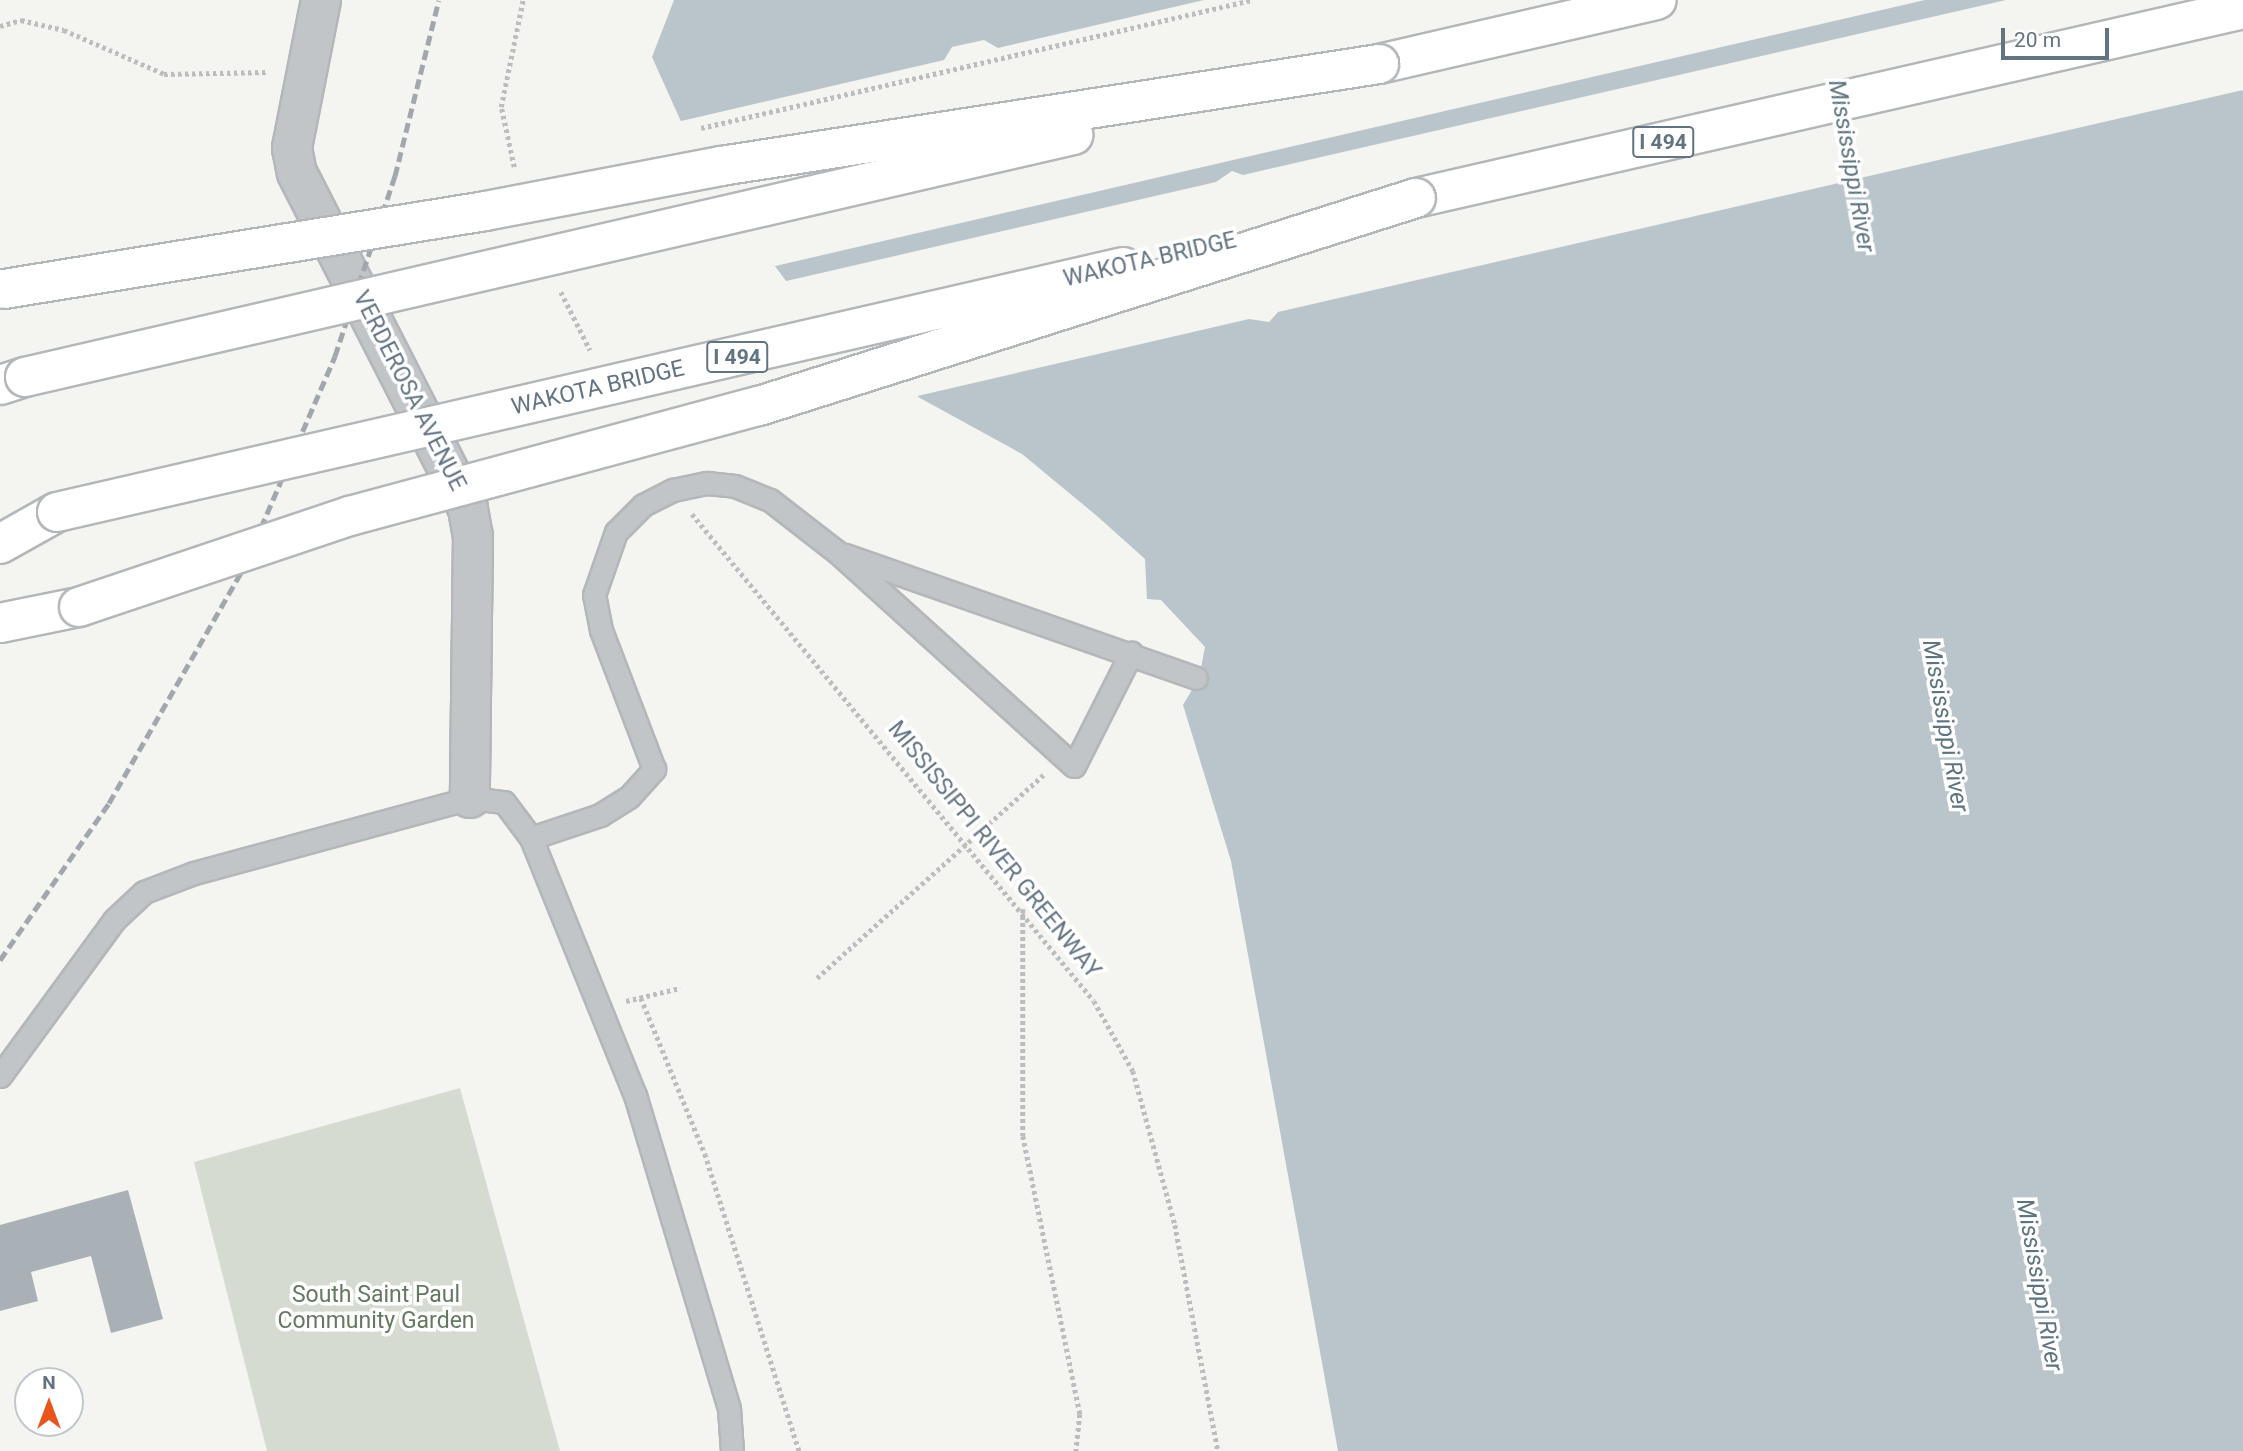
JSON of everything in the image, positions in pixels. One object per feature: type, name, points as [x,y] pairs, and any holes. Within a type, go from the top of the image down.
[{"type":"highway","points":[[13,381],[1657,0]]},
{"type":"highway","name":"WAKOTA BRIDGE","points":[[0,544],[57,512],[2243,9]]},
{"type":"highway","points":[[1911,86],[2243,37]]},
{"type":"highway","points":[[2,289],[485,211],[721,166],[1379,64]]},
{"type":"highway","points":[[0,623],[79,607],[350,516],[759,406],[1416,198]]},
{"type":"street","name":"VERDEROSA AVENUE","points":[[321,0],[305,66],[292,148],[297,173],[468,509],[473,536],[470,798]]},
{"type":"lane","points":[[531,838],[600,815],[629,797],[654,769],[601,630],[594,595],[616,532],[643,505],[673,491],[707,483],[735,486],[770,500],[837,552],[1074,765],[1131,653]]},
{"type":"lane","points":[[837,552],[1196,678]]},
{"type":"lane","points":[[0,1076],[114,920],[144,892],[194,873],[470,798],[504,803],[531,838],[635,1095],[729,1409],[732,1451]]},
{"type":"path","points":[[689,131],[1252,0]]},
{"type":"path","points":[[0,26],[21,20],[64,30],[164,74],[240,75],[305,66]]},
{"type":"path","points":[[508,171],[521,169]]},
{"type":"path","name":"MISSISSIPPI RIVER GREENWAY","points":[[673,491],[1023,909],[1094,1001],[1133,1072],[1175,1225],[1218,1451]]},
{"type":"path","points":[[817,978],[966,841],[1064,757]]},
{"type":"path","points":[[1023,909],[1023,1136],[1080,1414],[1076,1451]]},
{"type":"path","points":[[642,998],[705,1154],[799,1451]]},
{"type":"green space","name":"South Saint Paul Community Garden","points":[[460,1088],[560,1451],[267,1451],[194,1162]]},
{"type":"water","name":"Mississippi River","points":[[674,0],[2243,0],[2243,1451],[1338,1451],[1231,861],[1183,705],[1199,678],[1205,647],[1161,600],[1147,599],[1145,559],[1097,516],[1022,454],[920,398],[803,304],[701,166],[652,57]]},
{"type":"pier","points":[[1204,0],[1925,0],[771,267],[698,167],[677,122],[944,60],[952,47],[984,40],[998,48]]},
{"type":"pier","points":[[2006,0],[2243,0],[2243,90],[1278,312],[1269,322],[1249,319],[913,397],[800,307],[782,282],[1216,182],[1232,171],[1243,175]]},
{"type":"building","points":[[128,1190],[163,1319],[111,1333],[91,1256],[31,1272],[38,1301],[0,1311],[0,1225]]},
{"type":"railway","points":[[0,960],[109,803],[243,569],[335,356],[395,176],[439,0]]}]
